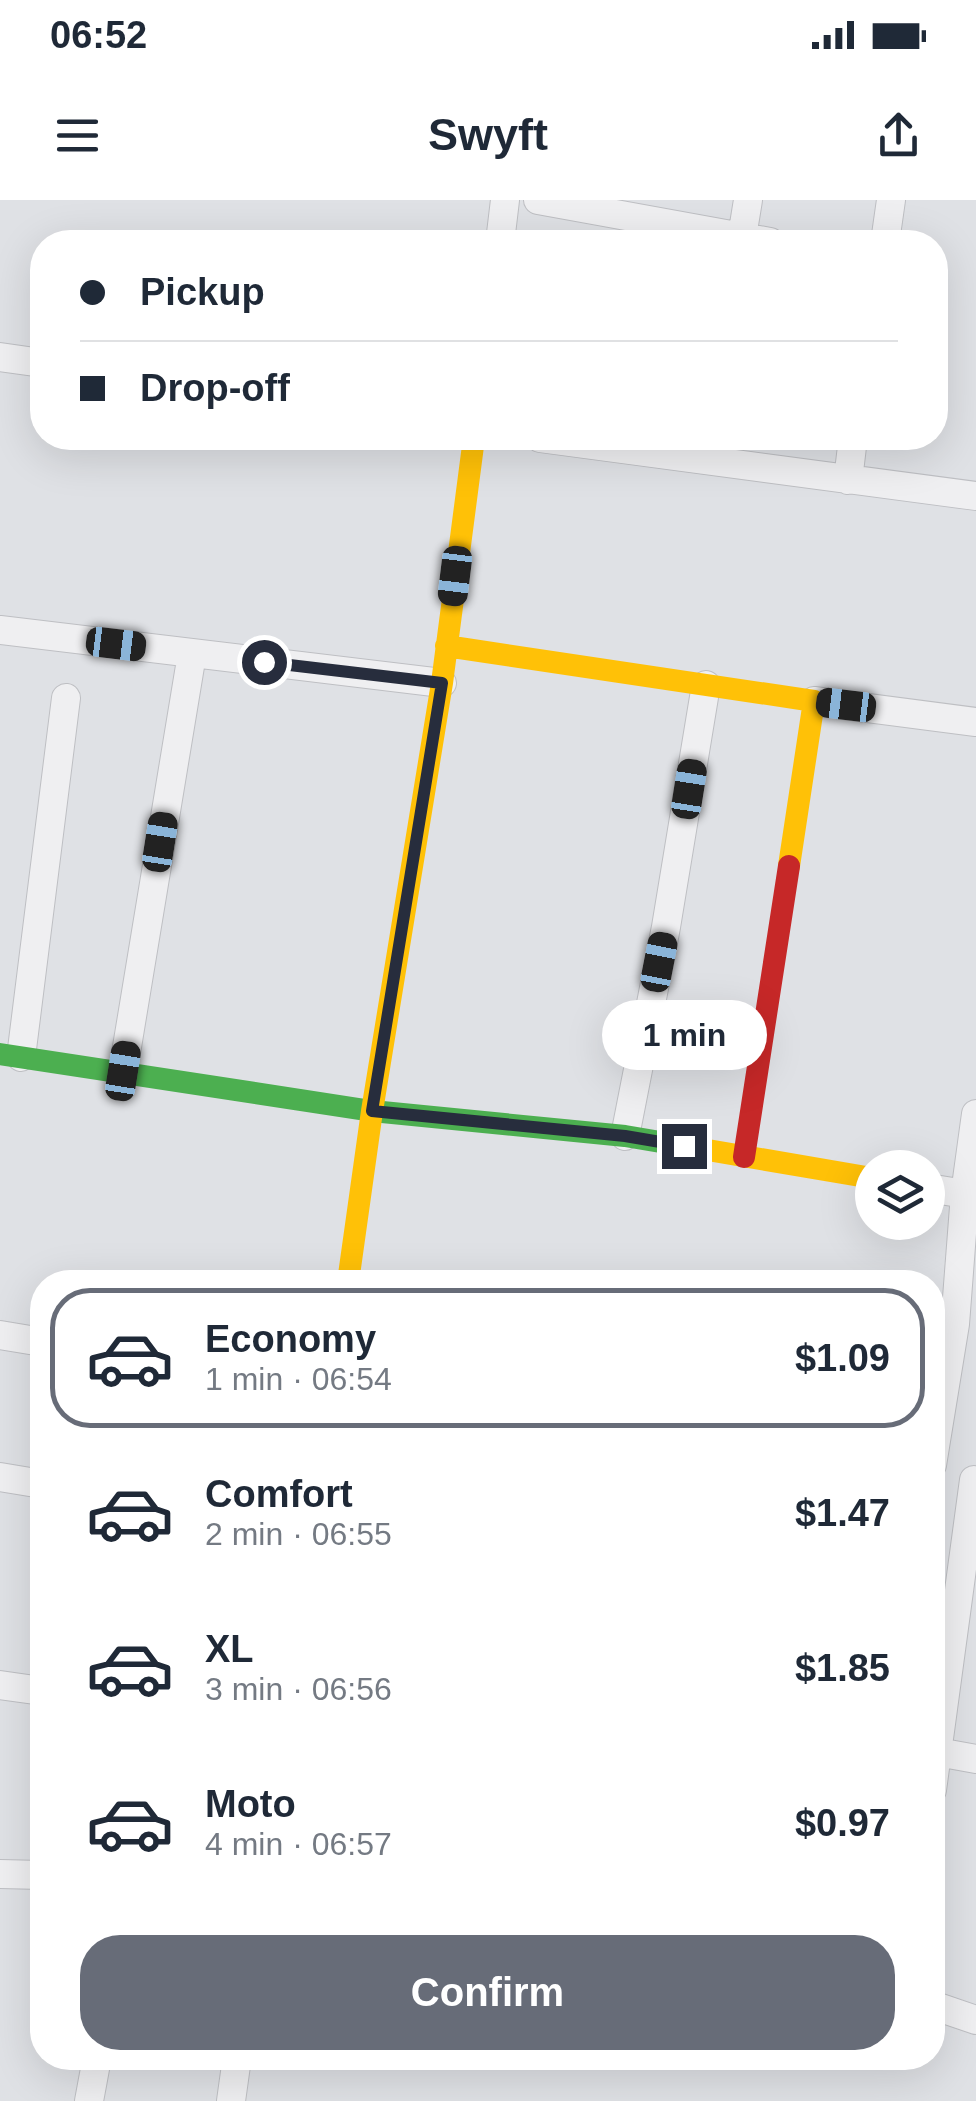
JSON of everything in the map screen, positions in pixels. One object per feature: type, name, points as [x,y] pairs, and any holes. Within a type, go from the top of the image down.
[{"type":"street","points":[[501,230],[505,200]]},
{"type":"street","points":[[538,200],[703,230]]},
{"type":"street","points":[[743,230],[748,200]]},
{"type":"street","points":[[887,230],[891,200]]},
{"type":"street","points":[[0,357],[30,361]]},
{"type":"street","points":[[350,1270],[442,683],[472,450]]},
{"type":"street","points":[[628,450],[976,496]]},
{"type":"street","points":[[848,480],[852,450]]},
{"type":"street","points":[[0,630],[442,683]]},
{"type":"street","points":[[446,646],[976,722]]},
{"type":"street","points":[[123,1071],[192,654]]},
{"type":"street","points":[[625,1136],[666,927],[706,685]]},
{"type":"street","points":[[66,698],[11,1056],[372,1111],[625,1136],[855,1175]]},
{"type":"street","points":[[744,1156],[814,701]]},
{"type":"street","points":[[945,1411],[965,1325],[965,1194],[976,1114]]},
{"type":"street","points":[[945,1191],[965,1194]]},
{"type":"street","points":[[0,1335],[30,1340]]},
{"type":"street","points":[[945,1471],[975,1480],[945,1688]]},
{"type":"street","points":[[0,1478],[30,1482]]},
{"type":"street","points":[[0,1684],[30,1688]]},
{"type":"street","points":[[945,1753],[976,1759]]},
{"type":"street","points":[[0,1874],[30,1875]]},
{"type":"street","points":[[945,2009],[976,2020]]},
{"type":"street","points":[[89,2101],[94,2070]]},
{"type":"street","points":[[231,2101],[235,2070]]},
{"type":"traffic: fast","points":[[0,1054],[372,1111],[625,1136],[696,1148]]},
{"type":"traffic: slow","points":[[350,1270],[442,683],[472,450]]},
{"type":"traffic: slow","points":[[446,646],[814,701],[789,866]]},
{"type":"traffic: slow","points":[[696,1148],[855,1175]]},
{"type":"traffic: jam","points":[[744,1157],[789,866]]},
{"type":"route","points":[[264,662],[442,683],[372,1111],[625,1136],[684,1146]]}]
